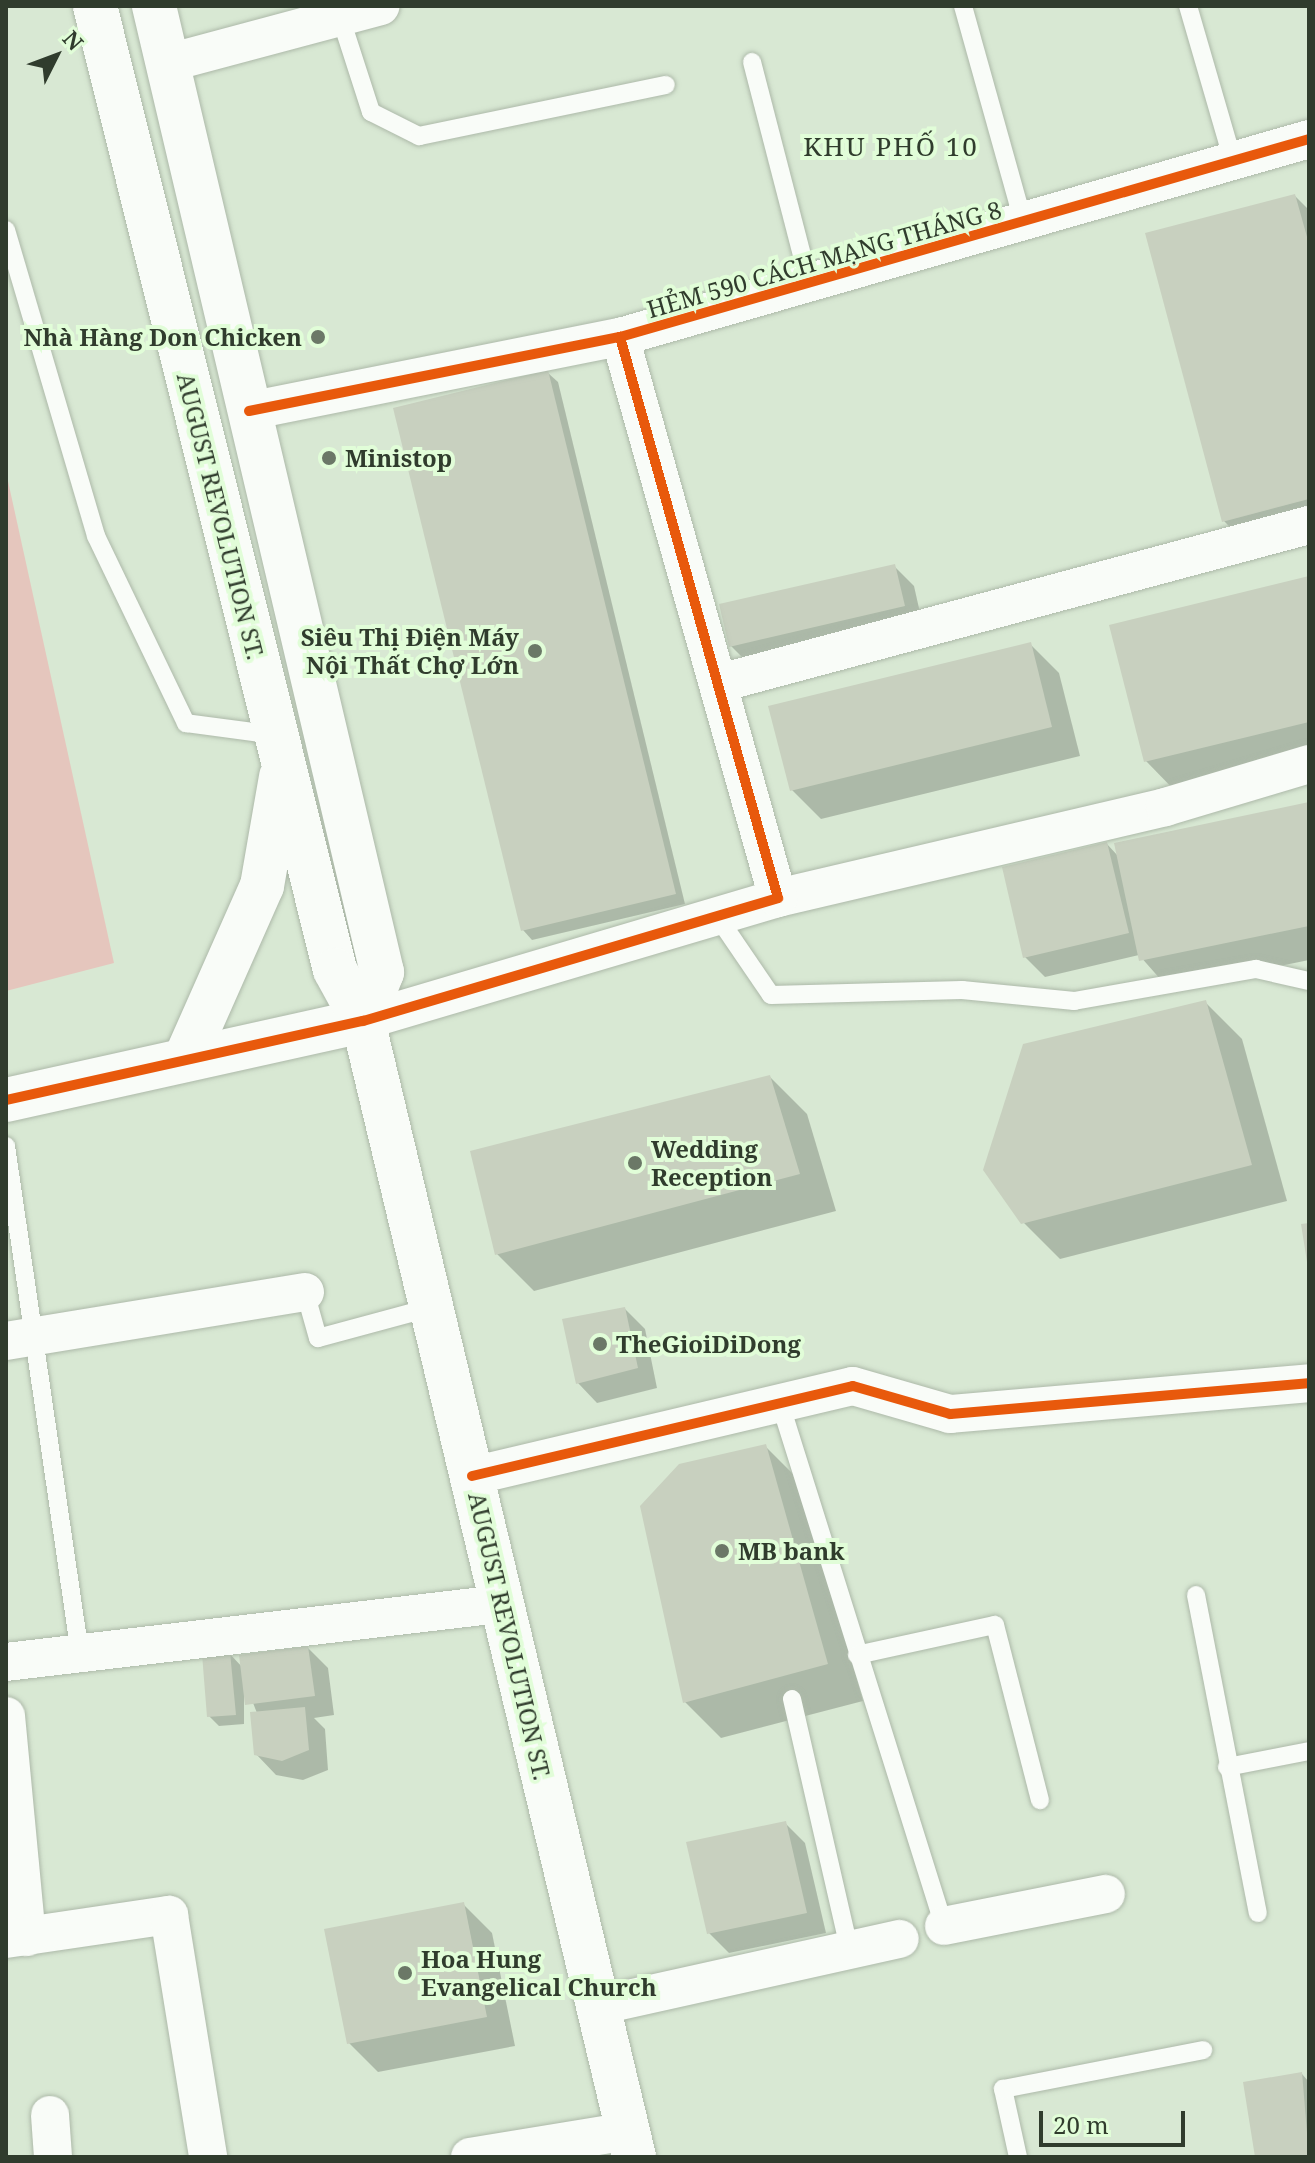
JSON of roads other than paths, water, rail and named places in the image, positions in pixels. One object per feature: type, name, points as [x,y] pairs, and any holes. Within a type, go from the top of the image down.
[{"type":"main road","name":"AUGUST REVOLUTION ST.","points":[[95,6],[335,970],[363,1021],[429,1308],[631,2144]]},
{"type":"main road","name":"AUGUST REVOLUTION ST.","points":[[154,6],[382,972],[363,1021]]},
{"type":"main road","points":[[187,1055],[262,886],[281,747]]},
{"type":"main road","points":[[6,1100],[187,1055],[363,1021]]},
{"type":"street","points":[[168,63],[380,6]]},
{"type":"street","name":"HẺM 590 CÁCH MẠNG THÁNG 8","points":[[249,411],[620,337],[810,287],[1024,224],[1232,157],[1309,139]]},
{"type":"street","points":[[620,337],[720,683],[778,898]]},
{"type":"street","points":[[720,683],[1309,525]]},
{"type":"street","points":[[363,1021],[715,913],[1165,807],[1309,764]]},
{"type":"street","points":[[20,1340],[305,1292]]},
{"type":"street","points":[[472,1476],[853,1386],[950,1414],[1309,1383]]},
{"type":"street","points":[[6,1662],[502,1604]]},
{"type":"street","points":[[6,1716],[17,1938],[169,1915],[208,2157]]},
{"type":"street","points":[[944,1926],[1106,1894]]},
{"type":"street","points":[[597,2006],[849,1947],[900,1939]]},
{"type":"street","points":[[50,2115],[53,2157]]},
{"type":"street","points":[[470,2157],[631,2144]]},
{"type":"lane","points":[[963,6],[1024,224]]},
{"type":"lane","points":[[1188,6],[1232,157]]},
{"type":"lane","points":[[340,16],[371,112],[419,136],[666,85]]},
{"type":"lane","points":[[752,62],[810,287]]},
{"type":"lane","points":[[6,230],[96,536],[186,723],[281,747]]},
{"type":"lane","points":[[715,913],[771,995],[962,990],[1074,1001],[1256,969],[1308,978]]},
{"type":"lane","points":[[6,1146],[20,1340],[80,1654]]},
{"type":"lane","points":[[305,1292],[318,1338],[429,1308]]},
{"type":"lane","points":[[780,1403],[944,1926]]},
{"type":"lane","points":[[1196,1595],[1227,1767],[1258,1913]]},
{"type":"lane","points":[[857,1655],[995,1625],[1040,1800]]},
{"type":"lane","points":[[792,1699],[849,1947]]},
{"type":"lane","points":[[1227,1767],[1309,1751]]},
{"type":"lane","points":[[1018,2157],[1003,2089],[1203,2050]]},
{"type":"place","name":"Nhà Hàng Don Chicken","points":[[318,337]]},
{"type":"place","name":"Ministop","points":[[329,458]]},
{"type":"place","name":"Siêu Thị Điện Máy Nội Thất Chợ Lớn","points":[[535,651]]},
{"type":"place","name":"Wedding Reception","points":[[635,1163]]},
{"type":"place","name":"TheGioiDiDong","points":[[600,1344]]},
{"type":"place","name":"MB bank","points":[[722,1551]]},
{"type":"place","name":"Hoa Hung Evangelical Church","points":[[405,1973]]},
{"type":"district","name":"KHU PHỐ 10","points":[[891,147]]}]
